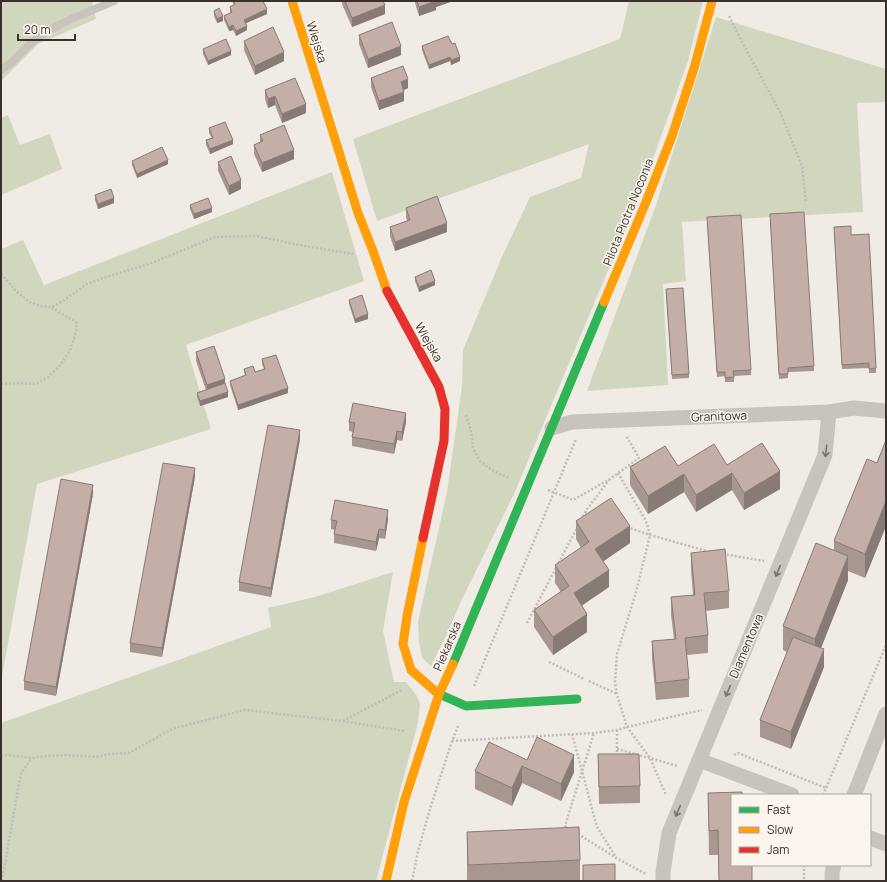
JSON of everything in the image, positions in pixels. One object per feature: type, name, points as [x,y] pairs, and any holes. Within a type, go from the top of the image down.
[{"type":"street","name":"Wiejska","points":[[292,1],[358,213],[386,289],[439,387],[445,409],[444,441],[407,616],[403,644],[411,670],[439,694],[466,706]]},
{"type":"street","name":"Pilota Piotra Noconia","points":[[552,428],[672,136],[695,65],[712,1]]},
{"type":"street","name":"Granitowa","points":[[552,428],[572,422],[829,412],[854,408],[886,411]]},
{"type":"street","name":"Diamentowa","points":[[656,879],[663,872],[669,833],[826,455],[829,412]]},
{"type":"street","name":"Piekarska","points":[[386,881],[404,802],[439,694],[552,428]]},
{"type":"street","points":[[466,706],[577,699]]},
{"type":"street","points":[[854,794],[886,714]]},
{"type":"street","points":[[699,760],[789,794]]},
{"type":"street","points":[[871,838],[886,844]]},
{"type":"street","points":[[832,881],[834,866]]},
{"type":"lane","points":[[1,70],[47,31],[114,1]]},
{"type":"path","points":[[728,14],[780,112],[802,166],[806,203]]},
{"type":"path","points":[[1,274],[31,303],[52,307],[87,284],[149,264],[215,237],[256,236],[299,245],[357,254]]},
{"type":"path","points":[[1,384],[36,384],[48,377],[58,368],[70,351],[76,332],[77,323],[70,317],[60,314],[52,307]]},
{"type":"path","points":[[465,411],[471,430],[473,448],[480,461],[493,471],[512,479],[529,483],[573,500],[618,473],[639,458],[627,438]]},
{"type":"path","points":[[412,881],[418,851],[452,740],[554,492],[577,438],[580,436]]},
{"type":"path","points":[[618,473],[646,521],[650,536],[636,592],[617,654],[615,682],[617,695],[627,727],[650,758],[669,801]]},
{"type":"path","points":[[527,623],[585,512],[610,478]]},
{"type":"path","points":[[585,512],[592,514]]},
{"type":"path","points":[[621,525],[650,536],[710,552]]},
{"type":"path","points":[[717,553],[764,561]]},
{"type":"path","points":[[823,794],[886,645]]},
{"type":"path","points":[[342,721],[402,690],[408,689]]},
{"type":"path","points":[[452,740],[594,733],[617,730],[706,709]]},
{"type":"path","points":[[1,756],[6,755],[32,758],[66,755],[96,757],[110,754],[129,753],[172,729],[245,710],[342,721],[426,735]]},
{"type":"path","points":[[617,730],[617,761]]},
{"type":"path","points":[[594,733],[565,826],[618,859],[656,879]]},
{"type":"path","points":[[572,734],[597,827],[618,859]]},
{"type":"path","points":[[617,749],[684,768]]},
{"type":"path","points":[[732,756],[738,754],[826,788]]},
{"type":"path","points":[[2,881],[20,773],[32,758]]},
{"type":"path","points":[[804,866],[804,881]]},
{"type":"green space","points":[[1,1],[92,1],[96,19],[38,44],[1,81]]},
{"type":"green space","points":[[629,1],[703,1],[688,61],[641,192],[514,494],[431,666],[422,658],[419,642],[418,622],[447,492],[462,386],[463,350],[501,259],[530,197],[581,178],[589,144],[377,221],[353,139],[620,39]]},
{"type":"green space","points":[[716,17],[886,69],[886,102],[857,103],[863,212],[682,222],[686,281],[663,284],[668,385],[587,391],[656,205]]},
{"type":"green space","points":[[8,115],[20,145],[50,134],[62,169],[1,195],[1,118]]},
{"type":"green space","points":[[332,172],[364,281],[186,345],[211,429],[37,484],[1,682],[1,249],[23,240],[44,285]]},
{"type":"green space","points":[[393,572],[383,631],[394,682],[406,682],[417,696],[420,704],[418,723],[376,881],[1,881],[1,723],[271,627],[268,608],[315,597]]},
{"type":"building","points":[[234,1],[263,1],[267,9],[244,20],[247,26],[236,31],[233,25],[229,27],[224,16],[232,12],[230,7],[235,4]]},
{"type":"building","points":[[345,1],[383,1],[385,5],[352,18]]},
{"type":"building","points":[[417,1],[436,1],[419,7]]},
{"type":"building","points":[[219,8],[223,16],[217,19],[214,11]]},
{"type":"building","points":[[392,22],[401,46],[368,59],[359,35]]},
{"type":"building","points":[[273,27],[284,52],[255,66],[244,41]]},
{"type":"building","points":[[448,36],[452,44],[455,43],[460,57],[451,60],[450,57],[429,65],[422,46]]},
{"type":"building","points":[[226,39],[231,51],[208,61],[203,49]]},
{"type":"building","points":[[403,66],[408,79],[401,82],[404,92],[379,101],[371,78]]},
{"type":"building","points":[[295,78],[306,104],[282,114],[275,96],[268,99],[265,90]]},
{"type":"building","points":[[225,122],[233,140],[210,149],[206,140],[213,138],[209,128]]},
{"type":"building","points":[[284,125],[294,150],[262,163],[254,145],[263,141],[260,135]]},
{"type":"building","points":[[162,147],[168,160],[137,174],[132,161]]},
{"type":"building","points":[[231,156],[241,180],[229,186],[218,162]]},
{"type":"building","points":[[111,189],[114,198],[98,204],[95,195]]},
{"type":"building","points":[[437,196],[447,223],[395,242],[390,227],[410,220],[406,208]]},
{"type":"building","points":[[208,198],[212,208],[194,214],[190,205]]},
{"type":"building","points":[[804,212],[814,366],[788,368],[788,374],[779,374],[770,214]]},
{"type":"building","points":[[741,215],[751,370],[733,371],[734,377],[725,378],[725,372],[717,372],[707,217]]},
{"type":"building","points":[[851,226],[851,235],[869,234],[876,368],[869,369],[869,363],[842,365],[834,227]]},
{"type":"building","points":[[431,270],[435,281],[419,287],[415,277]]},
{"type":"building","points":[[683,288],[689,374],[672,375],[666,289]]},
{"type":"building","points":[[362,295],[368,314],[355,319],[349,300]]},
{"type":"building","points":[[214,346],[225,379],[207,385],[196,352]]},
{"type":"building","points":[[276,355],[288,388],[238,405],[230,381],[246,375],[244,369],[253,366],[255,372],[265,369],[262,359]]},
{"type":"building","points":[[225,383],[228,392],[200,401],[197,393]]},
{"type":"building","points":[[353,403],[406,413],[402,432],[397,431],[394,444],[352,437],[355,423],[349,422]]},
{"type":"building","points":[[268,425],[300,430],[271,588],[239,582]]},
{"type":"building","points":[[886,440],[886,501],[865,554],[834,541],[867,459],[877,463]]},
{"type":"building","points":[[762,443],[780,471],[744,493],[732,473],[696,495],[684,474],[648,496],[630,467],[665,446],[678,466],[714,444],[727,465]]},
{"type":"building","points":[[163,463],[195,468],[162,648],[130,643]]},
{"type":"building","points":[[61,479],[93,485],[56,687],[24,681]]},
{"type":"building","points":[[611,498],[630,526],[595,549],[609,570],[574,593],[587,614],[553,637],[534,610],[569,586],[555,565],[589,542],[576,521]]},
{"type":"building","points":[[335,500],[388,510],[385,530],[379,529],[376,542],[334,534],[337,521],[331,520]]},
{"type":"building","points":[[816,543],[848,556],[815,639],[783,626]]},
{"type":"building","points":[[725,549],[729,591],[704,593],[708,635],[685,638],[689,679],[656,683],[652,641],[676,639],[671,597],[695,595],[691,553]]},
{"type":"building","points":[[793,637],[824,649],[791,732],[760,720]]},
{"type":"building","points":[[537,737],[574,755],[561,784],[522,766],[512,788],[475,771],[489,742],[527,760]]},
{"type":"building","points":[[598,754],[639,754],[640,786],[599,787]]},
{"type":"building","points":[[742,792],[742,794],[731,794],[731,866],[752,866],[752,881],[719,881],[718,830],[709,831],[708,793]]},
{"type":"building","points":[[579,827],[580,860],[468,865],[467,832]]},
{"type":"building","points":[[615,864],[615,881],[583,881],[583,865]]},
{"type":"traffic: fast","points":[[453,664],[604,302]]},
{"type":"traffic: fast","points":[[435,691],[466,706],[577,699]]},
{"type":"traffic: slow","points":[[292,1],[358,213],[387,291]]},
{"type":"traffic: slow","points":[[604,302],[672,136],[695,65],[712,1]]},
{"type":"traffic: slow","points":[[423,538],[407,616],[403,644],[411,670],[435,691]]},
{"type":"traffic: slow","points":[[386,881],[404,802],[439,694],[453,664]]},
{"type":"traffic: jam","points":[[387,291],[439,387],[445,409],[444,441],[423,538]]}]
